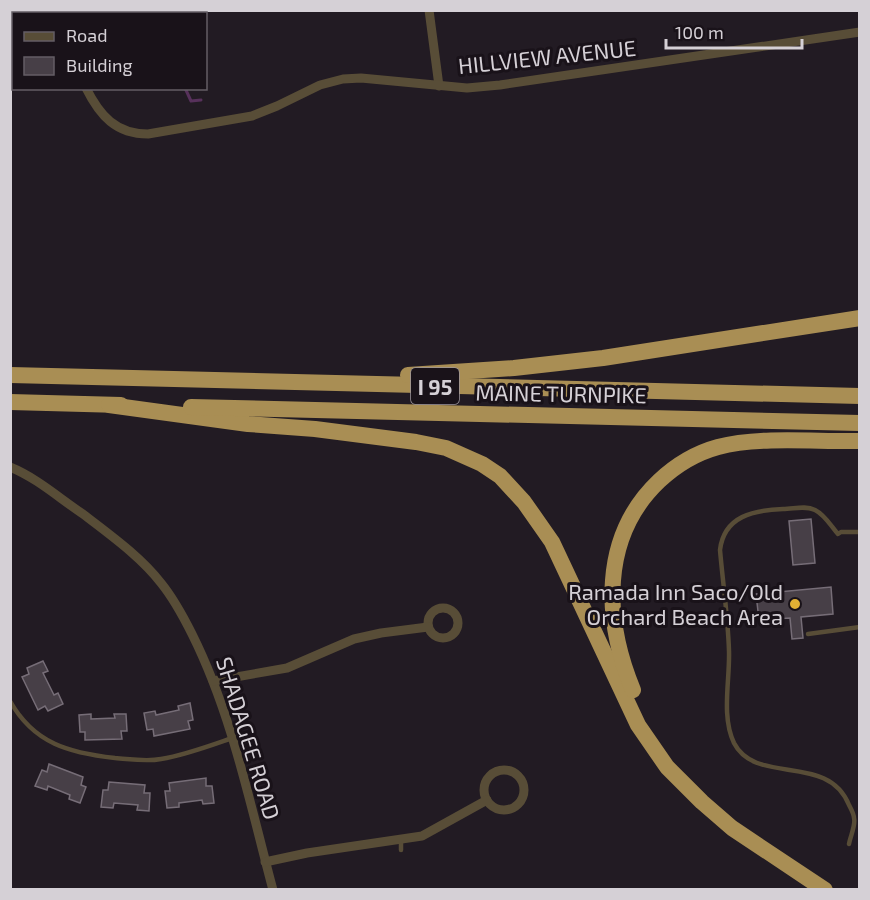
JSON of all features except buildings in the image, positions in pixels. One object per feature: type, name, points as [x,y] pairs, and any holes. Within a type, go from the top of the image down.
[{"type":"highway","points":[[294,382],[548,365],[860,318]]},
{"type":"highway","name":"MAINE TURNPIKE","points":[[10,375],[813,395],[860,394]]},
{"type":"highway","name":"MAINE TURNPIKE","points":[[10,402],[860,423]]},
{"type":"highway","points":[[109,405],[248,424],[315,429],[416,442],[446,448],[482,464],[500,476],[524,502],[552,542],[638,725],[667,767],[732,828],[826,890]]},
{"type":"highway","points":[[826,890],[713,802],[658,740],[638,703],[624,665],[614,612],[613,576],[621,536],[637,505],[664,476],[686,461],[715,448],[739,443],[860,441]]},
{"type":"street","points":[[429,10],[439,86]]},
{"type":"street","name":"HILLVIEW AVENUE","points":[[87,90],[98,110],[117,127],[131,133],[148,134],[252,116],[320,85],[343,78],[467,88],[860,32]]},
{"type":"street","name":"SHADAGEE ROAD","points":[[10,467],[30,476],[97,525],[148,568],[181,612],[213,681],[232,738],[273,890]]},
{"type":"street","points":[[213,681],[287,668],[354,639],[389,631],[428,627]]},
{"type":"street","points":[[503,770],[519,777],[524,788],[523,794],[513,808],[507,810],[495,808],[486,800],[485,783],[492,773],[503,770]]},
{"type":"street","points":[[265,862],[307,853],[401,840],[430,833],[486,800]]},
{"type":"lane","points":[[849,844],[855,819],[846,796],[836,784],[817,774],[759,763],[745,755],[734,742],[728,708],[729,649],[720,550],[727,531],[744,515],[760,510],[811,509],[820,513],[838,534],[860,532]]},
{"type":"lane","points":[[808,634],[860,627]]},
{"type":"lane","points":[[10,701],[19,716],[35,733],[66,749],[85,754],[141,760],[160,759],[232,738]]},
{"type":"lane","points":[[401,840],[401,850]]},
{"type":"waterway","points":[[186,90],[191,101],[201,100]]},
{"type":"place","name":"Ramada Inn Saco/Old Orchard Beach Area","points":[[795,604]]}]
